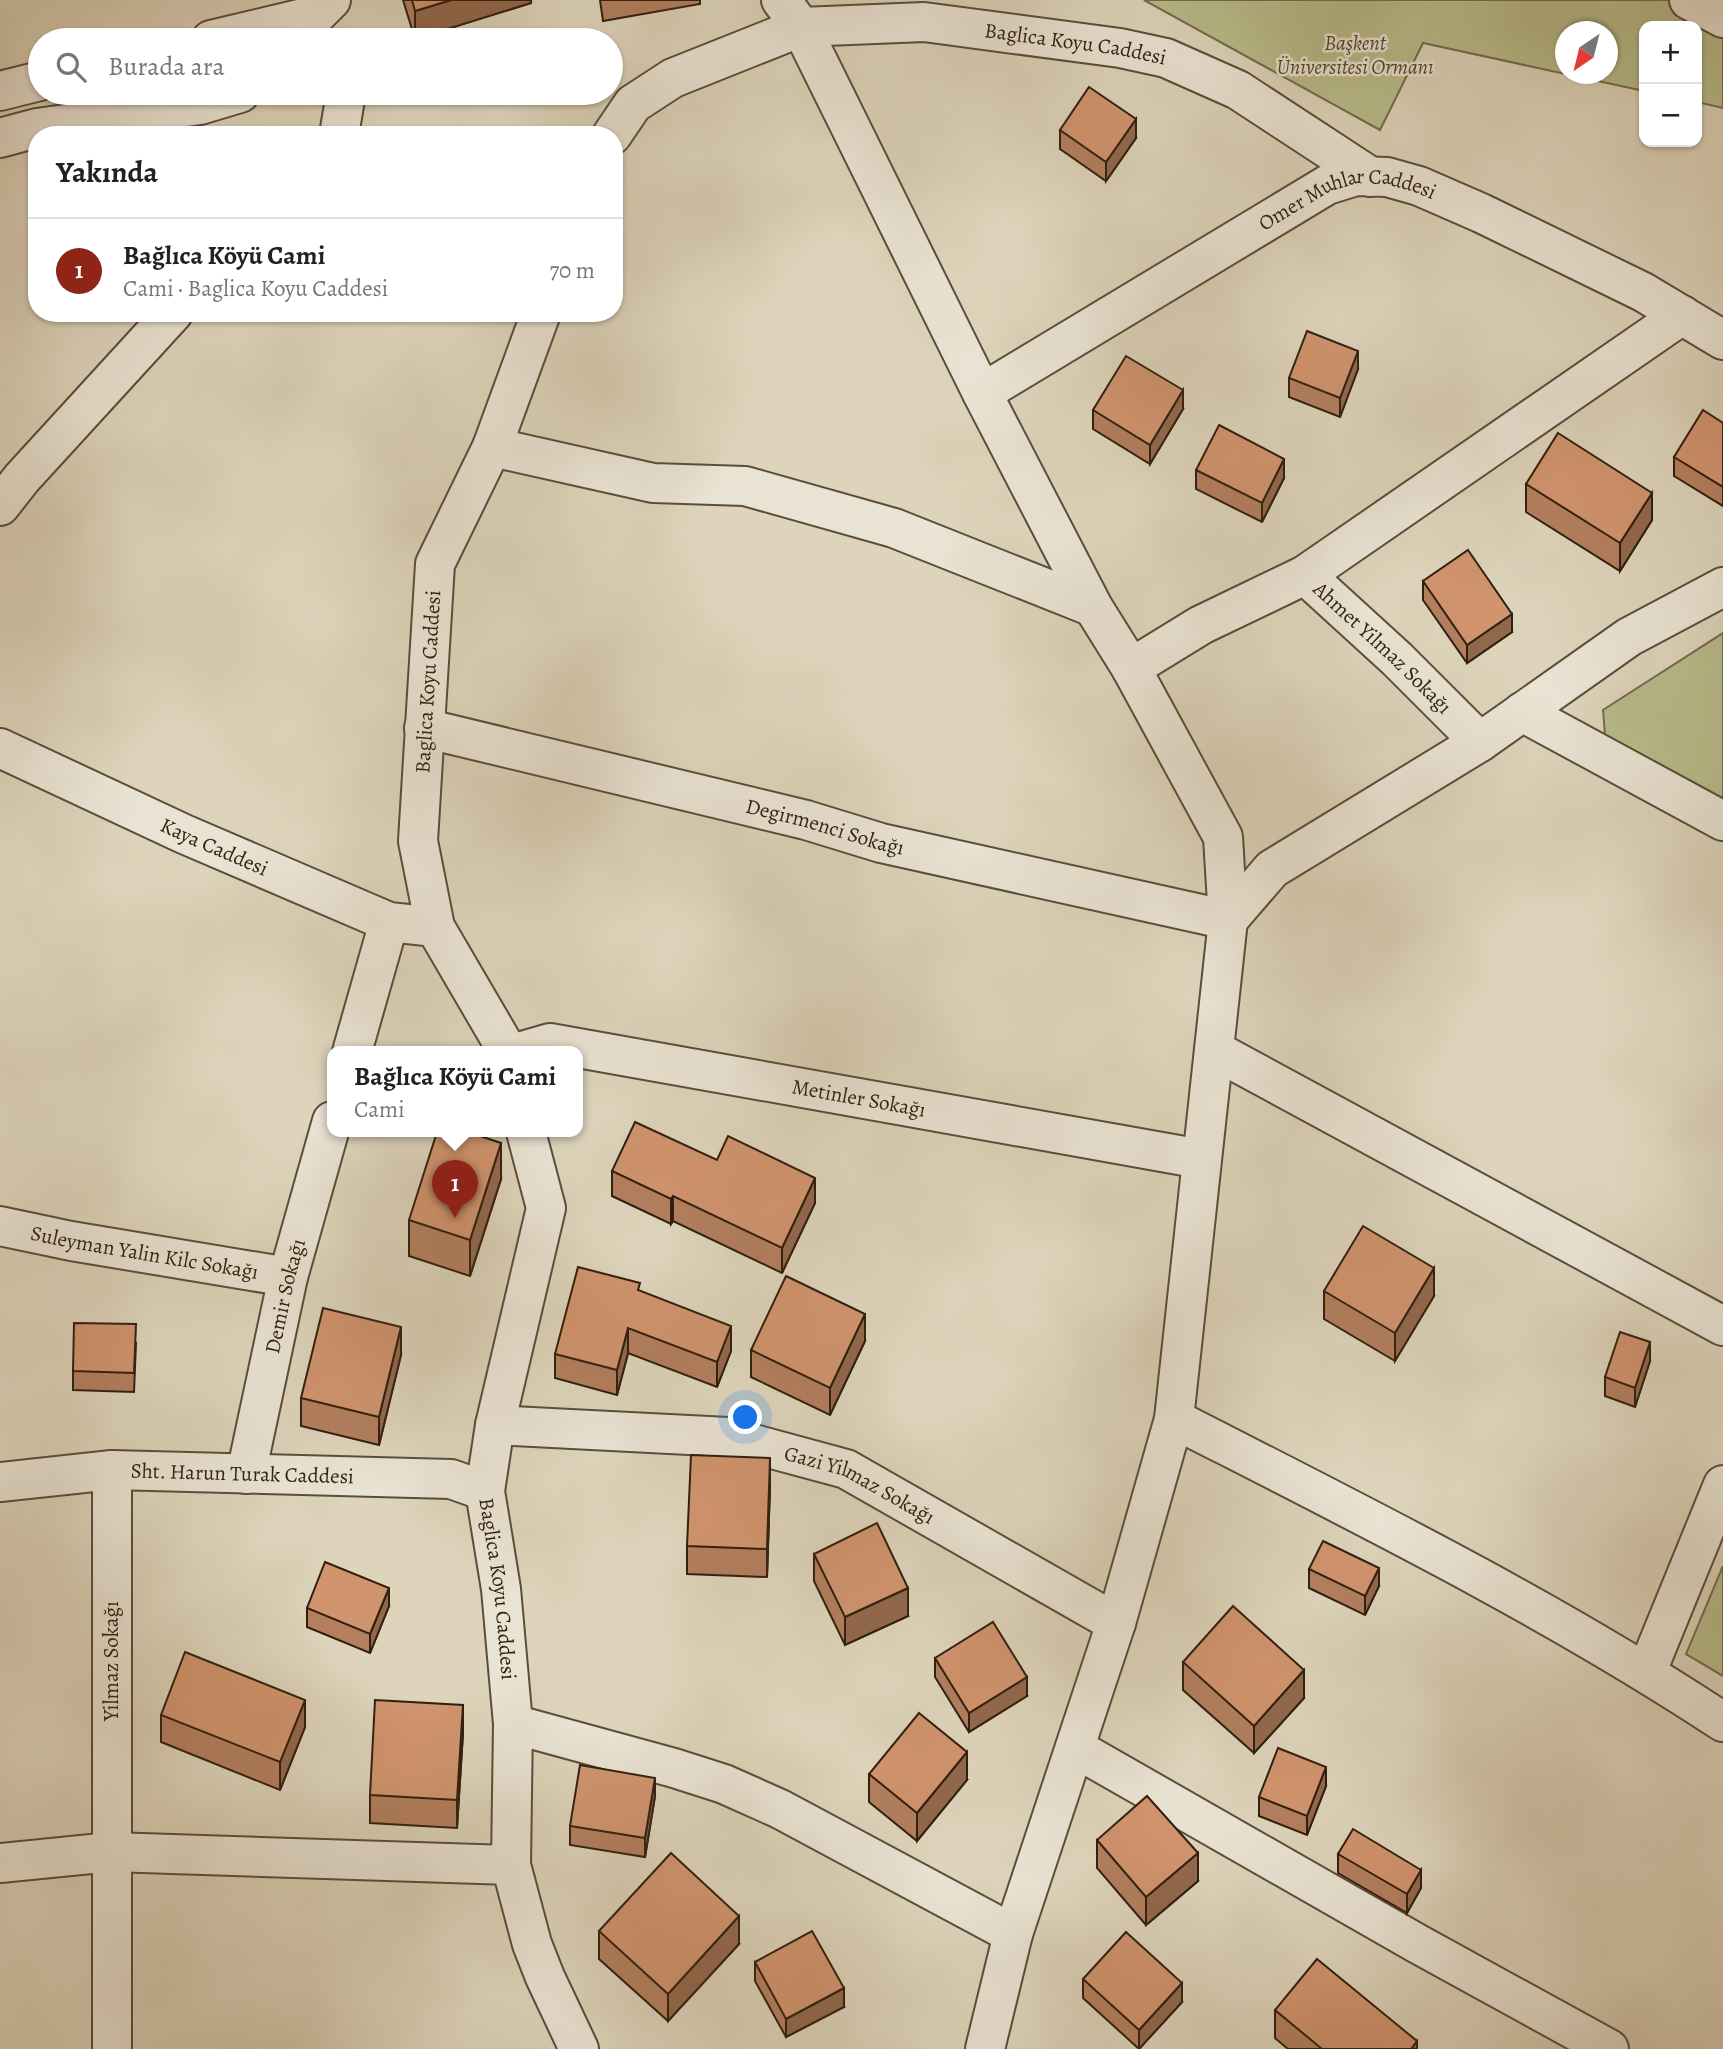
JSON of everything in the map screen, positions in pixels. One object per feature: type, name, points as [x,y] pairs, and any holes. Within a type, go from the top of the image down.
[{"type":"street","points":[[261,28],[316,15],[331,0]]},
{"type":"street","points":[[1689,0],[1723,18]]},
{"type":"street","points":[[797,9],[982,393],[1093,607],[1131,668],[1223,838],[1228,920],[1174,1419],[1116,1623],[1013,1934],[985,2049]]},
{"type":"street","name":"Baglica Koyu Caddesi","points":[[617,126],[633,104],[673,78],[797,9],[924,22],[1120,48],[1166,58],[1238,90],[1371,177]]},
{"type":"street","points":[[0,91],[28,84]]},
{"type":"street","points":[[51,126],[200,105]]},
{"type":"street","points":[[340,126],[344,105]]},
{"type":"street","points":[[0,138],[28,130]]},
{"type":"street","name":"Omer Muhlar Caddesi","points":[[982,393],[1328,185],[1356,176],[1387,177],[1419,186],[1481,213],[1643,292],[1723,340]]},
{"type":"street","points":[[1306,575],[1682,315]]},
{"type":"street","points":[[0,506],[22,478],[165,322]]},
{"type":"street","name":"Baglica Koyu Caddesi","points":[[504,1046],[435,927],[418,841],[435,564],[492,446],[538,322]]},
{"type":"street","points":[[492,446],[653,483],[745,486],[894,528],[1093,607]]},
{"type":"street","name":"Ahmet Yilmaz Sokağı","points":[[1131,668],[1201,625],[1306,575],[1480,742]]},
{"type":"street","points":[[1228,920],[1272,869],[1480,742],[1629,637],[1723,587]]},
{"type":"street","points":[[1522,712],[1723,821]]},
{"type":"street","name":"Degirmenci Sokağı","points":[[424,728],[806,820],[881,843],[1228,920]]},
{"type":"street","name":"Kaya Caddesi","points":[[0,748],[184,834],[389,922],[435,927]]},
{"type":"street","points":[[354,1046],[389,922]]},
{"type":"street","name":"Metinler Sokağı","points":[[538,1046],[550,1042],[572,1046]]},
{"type":"street","name":"Metinler Sokağı","points":[[583,1048],[1201,1159]]},
{"type":"street","points":[[1214,1050],[1723,1326]]},
{"type":"street","name":"Demir Sokağı","points":[[246,1474],[288,1277],[327,1137]]},
{"type":"street","name":"Baglica Koyu Caddesi","points":[[527,1137],[546,1208],[495,1425],[485,1491],[501,1589],[513,1724],[511,1865],[532,1944],[545,1977],[581,2047]]},
{"type":"street","name":"Suleyman Yalin Kilc Sokağı","points":[[0,1226],[71,1241],[288,1277]]},
{"type":"street","points":[[1174,1419],[1402,1535],[1647,1671],[1723,1722]]},
{"type":"street","name":"Gazi Yilmaz Sokağı","points":[[495,1425],[728,1437],[846,1469],[1116,1623]]},
{"type":"street","name":"Sht. Harun Turak Caddesi","points":[[0,1482],[112,1470],[451,1479],[485,1491]]},
{"type":"street","name":"Yilmaz Sokağı","points":[[112,1470],[112,2049]]},
{"type":"street","points":[[1647,1671],[1723,1485]]},
{"type":"street","points":[[513,1724],[724,1784],[791,1815],[1013,1934]]},
{"type":"street","points":[[1075,1748],[1418,1944],[1609,2049]]},
{"type":"street","points":[[0,1863],[111,1852],[511,1865]]},
{"type":"green space","name":"Başkent Üniversitesi Ormanı","points":[[1144,0],[1723,0],[1723,108],[1702,103],[1702,21],[1639,21],[1639,90],[1612,84],[1618,84],[1618,21],[1555,21],[1555,72],[1423,43],[1380,130]]},
{"type":"green space","points":[[1723,633],[1723,808],[1606,747],[1603,710]]},
{"type":"green space","points":[[1723,1566],[1723,1676],[1686,1654]]},
{"type":"building","points":[[412,0],[451,0],[415,11]]},
{"type":"building","points":[[1089,87],[1136,119],[1106,162],[1060,130]]},
{"type":"building","points":[[1307,331],[1358,351],[1340,398],[1289,378]]},
{"type":"building","points":[[1126,356],[1183,390],[1150,445],[1093,410]]},
{"type":"building","points":[[1703,410],[1723,423],[1723,487],[1674,457]]},
{"type":"building","points":[[1219,425],[1284,459],[1262,503],[1196,470]]},
{"type":"building","points":[[1558,433],[1652,493],[1620,543],[1526,484]]},
{"type":"building","points":[[1468,550],[1512,614],[1467,645],[1423,581]]},
{"type":"building","points":[[635,1122],[717,1160],[728,1136],[815,1178],[782,1248],[673,1196],[671,1199],[612,1171]]},
{"type":"building","points":[[435,1137],[483,1137],[501,1143],[470,1240],[409,1220]]},
{"type":"building","points":[[1363,1226],[1434,1268],[1395,1333],[1324,1291]]},
{"type":"building","points":[[578,1267],[640,1283],[638,1290],[731,1326],[717,1362],[628,1328],[617,1370],[555,1354]]},
{"type":"building","points":[[786,1276],[865,1314],[830,1388],[751,1350]]},
{"type":"building","points":[[323,1308],[401,1327],[379,1417],[301,1398]]},
{"type":"building","points":[[74,1323],[136,1324],[134,1373],[73,1371]]},
{"type":"building","points":[[1620,1332],[1650,1342],[1635,1388],[1605,1377]]},
{"type":"building","points":[[691,1455],[770,1458],[767,1549],[687,1546]]},
{"type":"building","points":[[877,1523],[908,1588],[845,1617],[814,1554]]},
{"type":"building","points":[[1323,1541],[1379,1568],[1365,1596],[1309,1569]]},
{"type":"building","points":[[325,1562],[389,1588],[370,1634],[307,1608]]},
{"type":"building","points":[[1233,1606],[1304,1670],[1254,1726],[1183,1662]]},
{"type":"building","points":[[993,1622],[1027,1677],[969,1713],[935,1658]]},
{"type":"building","points":[[185,1652],[305,1700],[280,1762],[161,1715]]},
{"type":"building","points":[[375,1700],[463,1705],[457,1800],[370,1795]]},
{"type":"building","points":[[919,1713],[967,1752],[917,1813],[869,1774]]},
{"type":"building","points":[[1278,1748],[1326,1767],[1307,1816],[1259,1797]]},
{"type":"building","points":[[580,1765],[655,1778],[645,1838],[570,1826]]},
{"type":"building","points":[[1147,1796],[1198,1853],[1146,1897],[1097,1840]]},
{"type":"building","points":[[1353,1829],[1421,1870],[1407,1894],[1338,1854]]},
{"type":"building","points":[[671,1853],[739,1916],[668,1994],[599,1931]]},
{"type":"building","points":[[812,1931],[844,1988],[786,2019],[755,1962]]},
{"type":"building","points":[[1126,1932],[1182,1983],[1139,2030],[1083,1979]]},
{"type":"building","points":[[1317,1959],[1417,2041],[1411,2049],[1322,2049],[1275,2010]]},
{"type":"place","name":"Bağlıca Köyü Cami","points":[[455,1218]]}]
